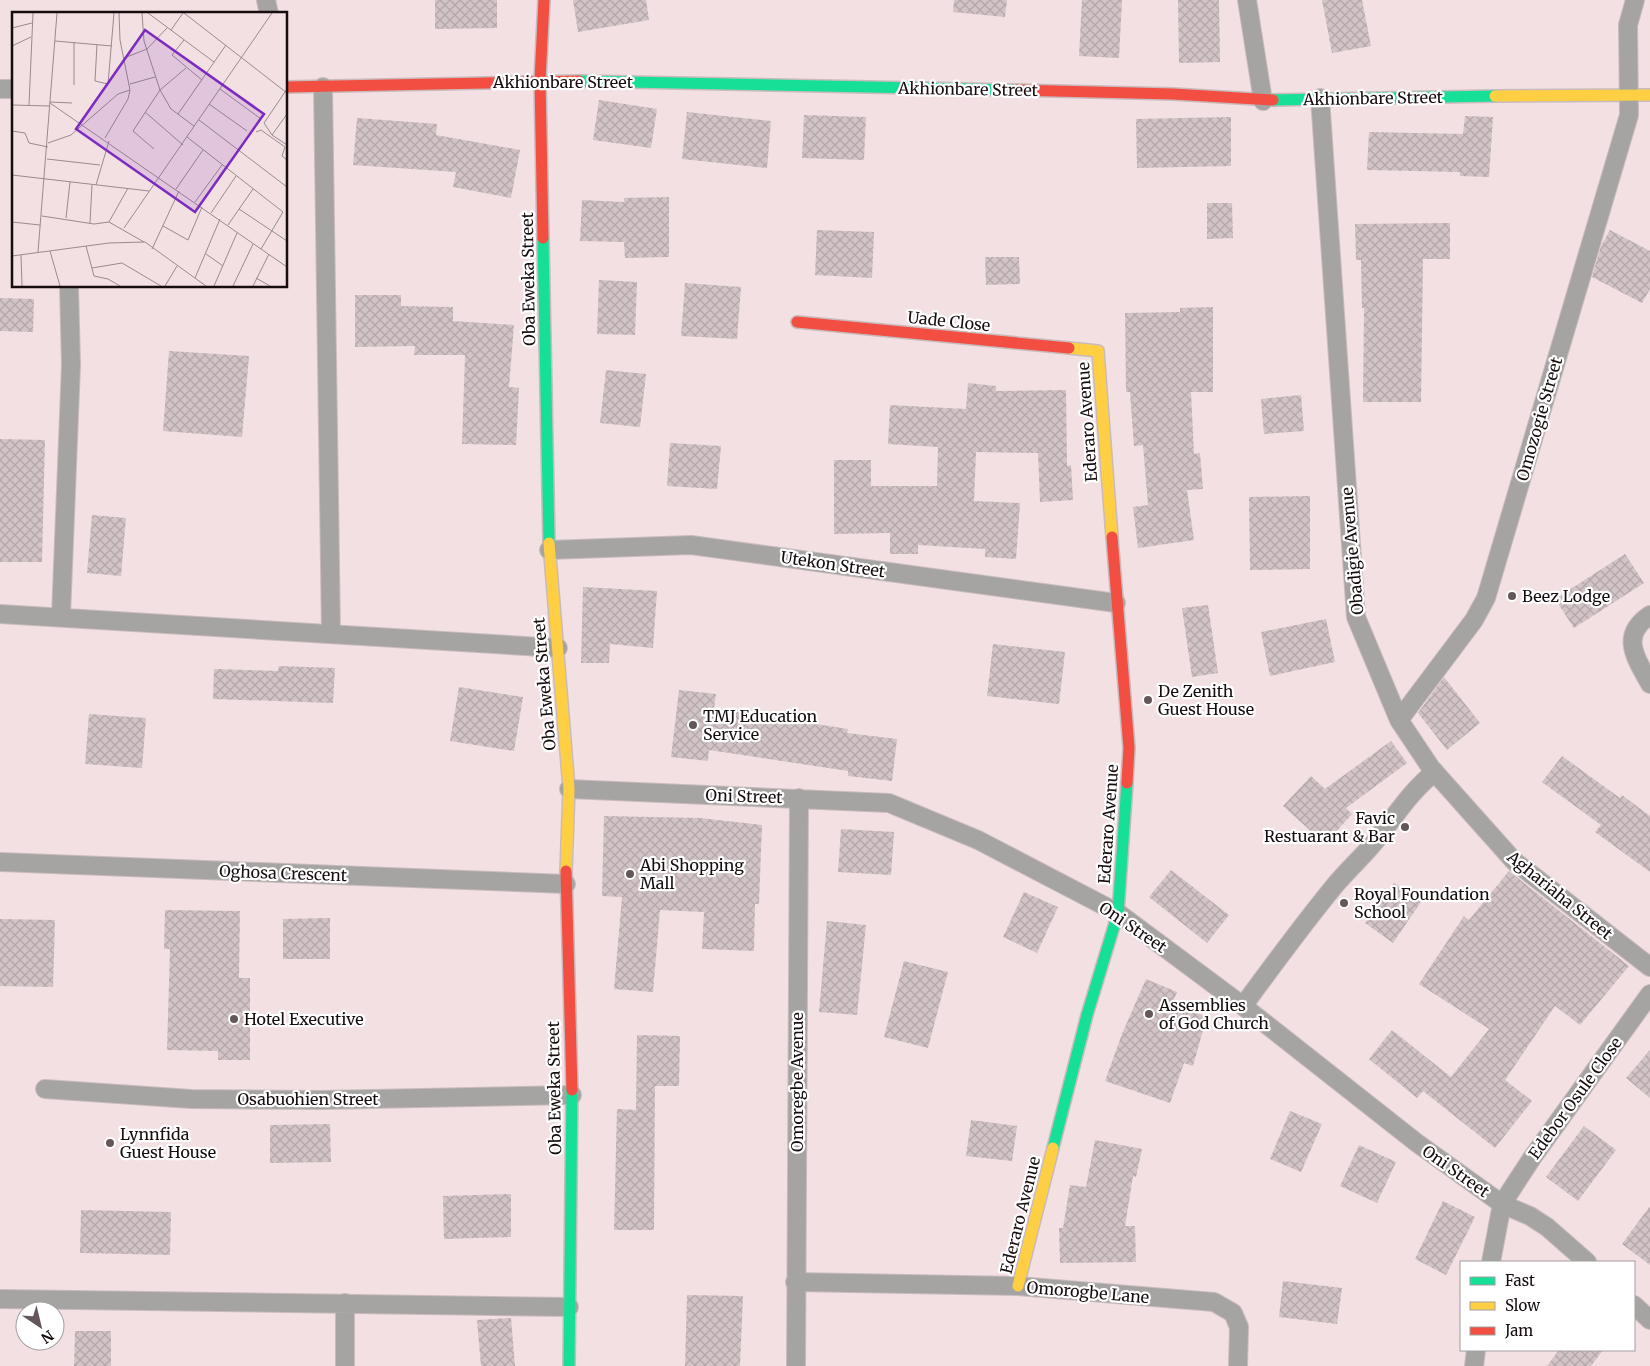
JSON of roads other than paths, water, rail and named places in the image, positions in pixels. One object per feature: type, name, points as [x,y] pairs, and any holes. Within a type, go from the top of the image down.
[{"type":"street","name":"Oba Eweka Street","points":[[544,0],[540,80],[549,550],[569,789],[566,884],[572,1096],[569,1366]]},
{"type":"street","points":[[1247,0],[1263,100]]},
{"type":"street","name":"Omozogie Street","points":[[1399,720],[1474,620],[1486,598],[1629,115],[1628,25],[1635,0]]},
{"type":"street","name":"Akhionbare Street","points":[[288,87],[540,80],[1174,94],[1263,100],[1650,95]]},
{"type":"street","points":[[323,87],[331,634]]},
{"type":"street","name":"Obadigie Avenue","points":[[1320,98],[1356,617],[1399,720],[1435,772]]},
{"type":"street","points":[[61,616],[71,365],[69,288]]},
{"type":"street","name":"Uade Close","points":[[797,322],[1098,352]]},
{"type":"street","name":"Ederaro Avenue","points":[[1018,1286],[1066,1094],[1118,913],[1129,748],[1116,603],[1098,352]]},
{"type":"street","name":"Utekon Street","points":[[549,550],[691,545],[1116,603]]},
{"type":"street","points":[[0,614],[61,616],[558,648]]},
{"type":"street","points":[[1650,615],[1642,621],[1632,634],[1633,653],[1650,684]]},
{"type":"street","points":[[1242,1006],[1281,952],[1336,885],[1372,845],[1404,802],[1435,772]]},
{"type":"street","name":"Aghariaha Street","points":[[1435,772],[1514,861],[1650,967]]},
{"type":"street","name":"Oni Street","points":[[569,789],[799,798],[889,804],[978,840],[1118,913],[1242,1006],[1417,1143],[1502,1204],[1530,1216],[1546,1227],[1586,1261]]},
{"type":"street","name":"Omoregbe Avenue","points":[[796,1366],[799,798]]},
{"type":"street","name":"Oghosa Crescent","points":[[0,862],[566,884]]},
{"type":"street","name":"Edebor Osule Close","points":[[1502,1204],[1532,1158],[1650,994]]},
{"type":"street","name":"Osabuohien Street","points":[[44,1089],[191,1098],[321,1100],[572,1096]]},
{"type":"street","points":[[1491,1261],[1502,1204]]},
{"type":"street","name":"Omorogbe Lane","points":[[795,1282],[1018,1286],[1214,1302],[1233,1313],[1239,1327],[1238,1366]]},
{"type":"street","points":[[0,1299],[569,1307]]},
{"type":"street","points":[[345,1366],[346,1303]]},
{"type":"street","points":[[1635,1306],[1650,1320]]},
{"type":"street","points":[[1474,1366],[1476,1351]]},
{"type":"place","name":"Beez Lodge","points":[[1512,596]]},
{"type":"place","name":"De Zenith Guest House","points":[[1148,700]]},
{"type":"place","name":"TMJ Education Service","points":[[693,725]]},
{"type":"place","name":"Favic Restuarant & Bar","points":[[1405,827]]},
{"type":"place","name":"Abi Shopping Mall","points":[[630,874]]},
{"type":"place","name":"Royal Foundation School","points":[[1344,903]]},
{"type":"place","name":"Assemblies of God Church","points":[[1149,1014]]},
{"type":"place","name":"Hotel Executive","points":[[234,1019]]},
{"type":"place","name":"Lynnfida Guest House","points":[[110,1143]]}]
